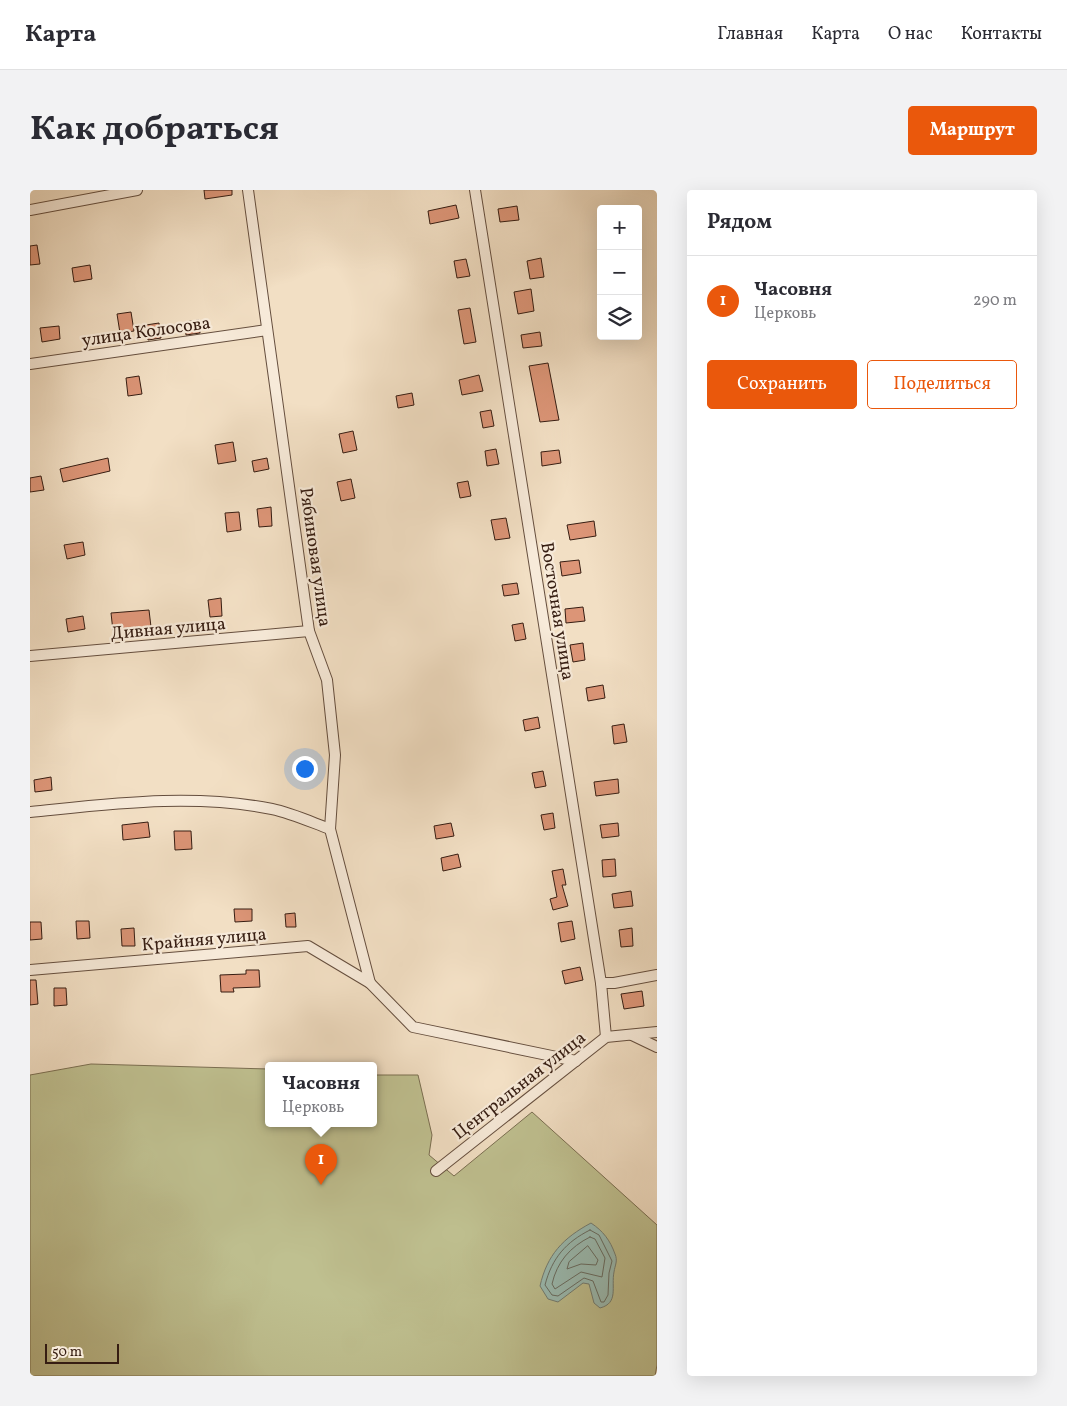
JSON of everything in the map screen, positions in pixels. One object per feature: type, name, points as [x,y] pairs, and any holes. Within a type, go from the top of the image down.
[{"type":"street","points":[[30,210],[137,190]]},
{"type":"street","name":"Рябиновая улица","points":[[248,190],[309,631],[327,680],[335,755],[330,829],[370,983]]},
{"type":"street","name":"Восточная улица","points":[[475,190],[601,983],[606,1037]]},
{"type":"street","name":"улица Колосова","points":[[30,364],[267,330]]},
{"type":"street","name":"Дивная улица","points":[[30,656],[309,631]]},
{"type":"street","points":[[30,812],[146,800],[207,800],[274,810],[330,829]]},
{"type":"street","name":"Крайняя улица","points":[[30,970],[308,946],[370,983]]},
{"type":"street","points":[[601,983],[614,983],[657,975]]},
{"type":"street","points":[[370,983],[413,1027],[576,1061]]},
{"type":"street","name":"Центральная улица","points":[[436,1171],[606,1037],[657,1032]]},
{"type":"street","points":[[632,1035],[657,1047]]},
{"type":"green space","points":[[91,1064],[265,1069],[265,1127],[377,1127],[377,1075],[418,1075],[432,1135],[429,1155],[454,1176],[532,1112],[657,1225],[657,1365],[655,1376],[30,1376],[30,1075]]},
{"type":"water","points":[[591,1223],[606,1236],[616,1256],[613,1294],[610,1302],[600,1308],[594,1303],[589,1284],[583,1283],[558,1302],[548,1299],[540,1286],[552,1256],[564,1241]]},
{"type":"building","points":[[204,190],[232,190],[232,195],[205,199]]},
{"type":"building","points":[[456,205],[459,218],[430,224],[428,211]]},
{"type":"building","points":[[517,206],[519,220],[500,222],[498,209]]},
{"type":"building","points":[[37,245],[40,264],[30,265],[30,246]]},
{"type":"building","points":[[541,258],[544,277],[530,279],[527,261]]},
{"type":"building","points":[[466,259],[470,276],[457,278],[454,261]]},
{"type":"building","points":[[90,265],[92,279],[74,282],[72,268]]},
{"type":"building","points":[[531,289],[534,311],[518,314],[514,292]]},
{"type":"building","points":[[470,308],[476,342],[464,344],[458,310]]},
{"type":"building","points":[[131,312],[134,331],[120,333],[117,314]]},
{"type":"building","points":[[199,320],[200,333],[186,335],[185,322]]},
{"type":"building","points":[[159,323],[161,338],[148,340],[146,325]]},
{"type":"building","points":[[59,326],[60,339],[42,342],[40,328]]},
{"type":"building","points":[[540,332],[542,346],[523,348],[521,335]]},
{"type":"building","points":[[548,363],[559,420],[540,422],[529,366]]},
{"type":"building","points":[[479,375],[483,391],[462,395],[459,380]]},
{"type":"building","points":[[139,376],[142,394],[128,396],[126,378]]},
{"type":"building","points":[[412,393],[414,405],[398,408],[396,396]]},
{"type":"building","points":[[491,410],[494,426],[483,428],[480,412]]},
{"type":"building","points":[[353,431],[357,450],[343,453],[339,434]]},
{"type":"building","points":[[233,442],[236,461],[218,464],[215,445]]},
{"type":"building","points":[[496,449],[499,464],[487,466],[485,451]]},
{"type":"building","points":[[559,450],[561,463],[542,466],[541,452]]},
{"type":"building","points":[[108,458],[110,471],[63,482],[60,469]]},
{"type":"building","points":[[267,458],[269,469],[254,472],[252,461]]},
{"type":"building","points":[[41,476],[44,490],[30,492],[30,478]]},
{"type":"building","points":[[351,479],[355,498],[341,501],[337,482]]},
{"type":"building","points":[[468,481],[471,496],[460,498],[457,483]]},
{"type":"building","points":[[271,507],[272,526],[259,527],[257,509]]},
{"type":"building","points":[[239,512],[241,530],[227,532],[225,513]]},
{"type":"building","points":[[506,518],[510,538],[495,540],[491,520]]},
{"type":"building","points":[[594,521],[596,536],[570,540],[567,525]]},
{"type":"building","points":[[83,542],[85,555],[67,559],[64,545]]},
{"type":"building","points":[[579,560],[581,573],[562,576],[560,562]]},
{"type":"building","points":[[517,583],[519,594],[504,596],[502,585]]},
{"type":"building","points":[[221,598],[222,616],[210,617],[208,600]]},
{"type":"building","points":[[583,607],[585,621],[566,623],[565,609]]},
{"type":"building","points":[[149,610],[151,627],[113,631],[111,613]]},
{"type":"building","points":[[83,616],[85,629],[68,632],[66,619]]},
{"type":"building","points":[[523,623],[526,639],[515,641],[512,625]]},
{"type":"building","points":[[583,643],[585,660],[573,662],[570,645]]},
{"type":"building","points":[[603,685],[605,698],[588,701],[586,688]]},
{"type":"building","points":[[538,717],[540,728],[525,731],[523,720]]},
{"type":"building","points":[[624,724],[627,742],[614,744],[612,726]]},
{"type":"building","points":[[543,771],[546,786],[535,788],[532,773]]},
{"type":"building","points":[[51,777],[52,790],[35,792],[34,780]]},
{"type":"building","points":[[618,779],[619,793],[596,796],[594,782]]},
{"type":"building","points":[[553,813],[555,828],[544,830],[541,815]]},
{"type":"building","points":[[148,822],[150,837],[123,840],[122,825]]},
{"type":"building","points":[[451,823],[454,836],[436,839],[434,826]]},
{"type":"building","points":[[618,823],[619,836],[602,838],[600,825]]},
{"type":"building","points":[[174,831],[191,831],[192,849],[175,850]]},
{"type":"building","points":[[458,854],[461,867],[443,871],[441,858]]},
{"type":"building","points":[[615,859],[616,876],[603,877],[602,860]]},
{"type":"building","points":[[563,869],[566,885],[562,885],[568,906],[553,910],[550,899],[557,897],[552,871]]},
{"type":"building","points":[[631,891],[633,906],[614,908],[612,894]]},
{"type":"building","points":[[234,909],[252,909],[252,921],[235,922]]},
{"type":"building","points":[[295,913],[296,927],[286,927],[285,914]]},
{"type":"building","points":[[76,921],[89,921],[90,938],[77,939]]},
{"type":"building","points":[[572,921],[575,939],[561,942],[558,923]]},
{"type":"building","points":[[30,922],[41,922],[42,939],[30,940]]},
{"type":"building","points":[[134,928],[135,946],[122,946],[121,929]]},
{"type":"building","points":[[632,928],[633,946],[621,947],[619,930]]},
{"type":"building","points":[[580,967],[583,980],[565,984],[562,971]]},
{"type":"building","points":[[246,970],[259,970],[260,987],[233,988],[234,992],[221,992],[220,975],[246,974]]},
{"type":"building","points":[[30,980],[36,980],[38,1004],[30,1005]]},
{"type":"building","points":[[54,988],[66,988],[67,1005],[54,1006]]},
{"type":"building","points":[[642,991],[644,1006],[624,1009],[621,994]]},
{"type":"place","name":"Часовня","points":[[321,1185]]}]
